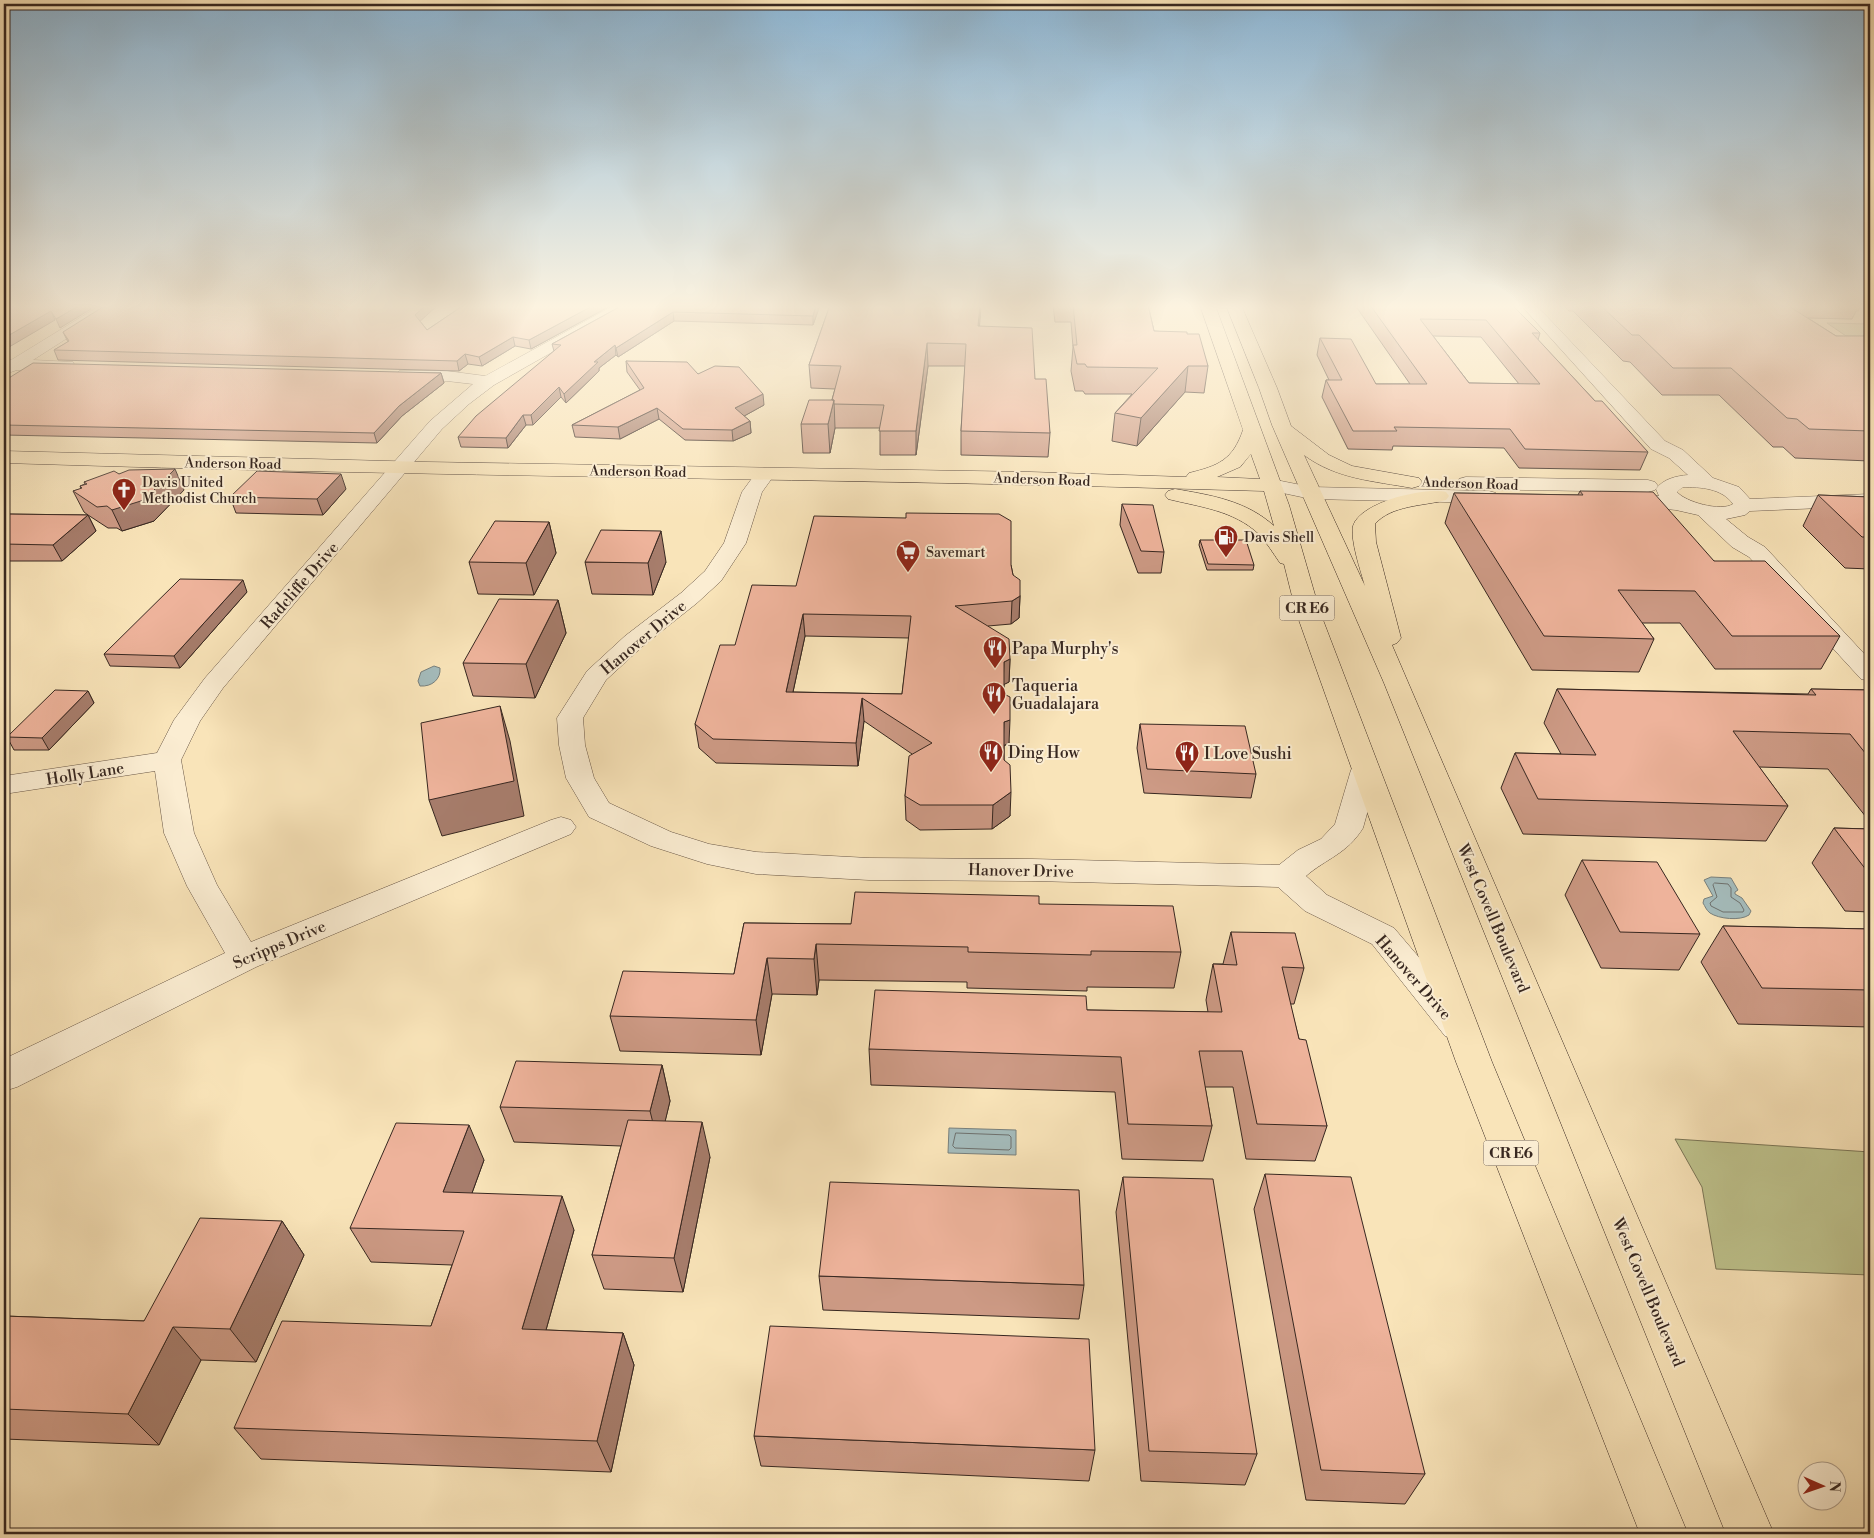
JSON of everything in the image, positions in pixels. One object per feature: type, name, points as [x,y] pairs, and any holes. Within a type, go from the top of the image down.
[{"type":"main road","name":"CR E6","points":[[1233,377],[1279,505],[1308,612],[1365,770],[1464,1035],[1664,1534]]},
{"type":"main road","name":"West Covell Boulevard","points":[[1263,377],[1280,425],[1397,683],[1750,1534]]},
{"type":"main road","points":[[1280,425],[1320,458],[1335,466],[1368,475],[1412,482]]},
{"type":"main road","points":[[1173,482],[1208,475],[1236,462],[1248,446],[1252,430]]},
{"type":"main road","name":"Anderson Road","points":[[4,458],[1271,485]]},
{"type":"main road","points":[[1090,480],[1226,507],[1256,521],[1267,531],[1294,565]]},
{"type":"main road","points":[[1397,683],[1384,614],[1363,529],[1366,521],[1376,513],[1413,501],[1439,496]]},
{"type":"street","points":[[453,377],[488,381]]},
{"type":"street","name":"Radcliffe Drive","points":[[167,760],[188,720],[214,683],[398,467],[436,425],[462,400],[496,377]]},
{"type":"street","points":[[1595,377],[1658,445],[1676,454],[1706,482],[1726,489],[1738,496],[1741,508],[1758,542],[1757,552]]},
{"type":"street","points":[[1658,445],[1659,454],[1674,474],[1673,483],[1666,488],[1667,494],[1679,504]]},
{"type":"street","name":"Hanover Drive","points":[[765,474],[752,492],[736,543],[713,576],[689,598],[634,641],[596,676],[570,718],[572,745],[580,778],[599,810],[661,839],[708,854],[756,863],[869,869],[1032,870],[1286,876],[1316,903],[1383,936],[1464,1035]]},
{"type":"street","name":"Anderson Road","points":[[1309,487],[1412,482],[1594,486],[1706,482]]},
{"type":"street","name":"Anderson Road","points":[[1271,485],[1439,496],[1585,498],[1679,504],[1706,512]]},
{"type":"street","points":[[1726,489],[1804,494],[1840,500]]},
{"type":"street","points":[[1706,512],[1718,513],[1741,508],[1840,500],[1870,500]]},
{"type":"street","points":[[1706,512],[1740,542],[1757,552],[1870,674]]},
{"type":"street","points":[[167,760],[179,833],[202,886],[244,958]]},
{"type":"street","name":"Holly Lane","points":[[4,784],[167,760]]},
{"type":"street","points":[[1286,876],[1309,857],[1331,846],[1348,828],[1365,770]]},
{"type":"street","name":"Scripps Drive","points":[[4,1076],[244,958],[561,827]]},
{"type":"green space","points":[[1675,1139],[1870,1152],[1870,1275],[1716,1269],[1702,1187]]},
{"type":"water","points":[[434,666],[440,668],[439,676],[435,682],[420,686],[418,681],[421,672]]},
{"type":"water","points":[[1711,877],[1731,878],[1738,890],[1735,894],[1742,898],[1751,911],[1749,915],[1740,918],[1730,918],[1719,917],[1709,912],[1703,903],[1704,899],[1713,896],[1704,880]]},
{"type":"water","points":[[949,1128],[1016,1130],[1016,1155],[948,1153]]},
{"type":"building","points":[[11,377],[436,377],[399,406],[374,433],[4,425],[4,381]]},
{"type":"building","points":[[523,377],[582,377],[564,394],[559,387],[531,415],[523,415],[506,438],[458,437],[476,416]]},
{"type":"building","points":[[637,377],[748,377],[763,394],[735,408],[750,421],[732,430],[683,429],[657,408],[618,427],[572,425],[644,388]]},
{"type":"building","points":[[838,377],[923,377],[916,431],[879,431],[884,405],[834,404],[834,400],[832,400]]},
{"type":"building","points":[[964,377],[1035,377],[1035,379],[1046,379],[1050,433],[961,431]]},
{"type":"building","points":[[1150,377],[1178,377],[1141,418],[1115,413]]},
{"type":"building","points":[[1340,377],[1372,377],[1376,384],[1427,384],[1422,377],[1464,377],[1469,383],[1540,384],[1534,377],[1573,377],[1595,401],[1602,401],[1648,452],[1525,449],[1510,429],[1394,427],[1397,431],[1353,431],[1326,380],[1342,380]]},
{"type":"building","points":[[1741,377],[1870,377],[1870,431],[1809,429],[1797,419],[1787,418]]},
{"type":"building","points":[[809,400],[834,400],[828,424],[801,424]]},
{"type":"building","points":[[175,469],[144,500],[112,510],[107,506],[97,507],[73,491],[87,484],[84,482],[114,471],[119,474],[129,470]]},
{"type":"building","points":[[257,471],[341,474],[317,499],[230,497]]},
{"type":"building","points":[[1580,491],[1653,492],[1714,561],[1765,561],[1840,636],[1732,636],[1695,591],[1618,590],[1654,639],[1544,636],[1454,493],[1583,495]]},
{"type":"building","points":[[1818,495],[1870,497],[1870,537],[1862,537]]},
{"type":"building","points":[[1122,504],[1153,505],[1164,552],[1141,551]]},
{"type":"building","points":[[906,513],[999,514],[1011,521],[1011,565],[1013,575],[1020,580],[1020,596],[1012,601],[955,606],[1009,639],[1010,659],[1004,662],[1004,694],[1010,697],[1010,720],[1004,722],[1004,760],[1010,765],[1011,792],[993,805],[920,805],[905,796],[909,756],[932,743],[862,698],[856,743],[713,739],[695,724],[720,645],[735,645],[752,585],[796,586],[814,516],[906,518]],"holes":[[[803,614],[911,616],[902,694],[786,692]]]},
{"type":"building","points":[[4,514],[88,515],[53,545],[4,544]]},
{"type":"building","points":[[495,521],[549,522],[526,563],[469,562]]},
{"type":"building","points":[[601,530],[661,531],[648,563],[585,562]]},
{"type":"building","name":"Davis Shell","points":[[1200,540],[1246,540],[1254,565],[1208,564]]},
{"type":"building","points":[[180,579],[243,580],[174,656],[104,654]]},
{"type":"building","points":[[499,599],[558,600],[526,664],[463,663]]},
{"type":"building","points":[[1557,689],[1816,695],[1811,689],[1870,690],[1870,759],[1850,734],[1733,731],[1788,806],[1538,799],[1515,753],[1596,755]]},
{"type":"building","points":[[55,690],[88,691],[42,738],[7,737]]},
{"type":"building","points":[[500,706],[514,781],[429,800],[421,723]]},
{"type":"building","points":[[1140,724],[1245,726],[1256,774],[1147,769]]},
{"type":"building","points":[[1834,828],[1870,829],[1870,875]]},
{"type":"building","points":[[1582,860],[1657,862],[1700,934],[1620,932]]},
{"type":"building","points":[[855,892],[1039,896],[1039,904],[1173,906],[1181,952],[1091,951],[1091,955],[968,952],[968,947],[816,944],[814,959],[767,958],[756,1020],[610,1016],[623,971],[734,974],[744,923],[851,924]]},
{"type":"building","points":[[1723,926],[1870,929],[1870,990],[1762,988]]},
{"type":"building","points":[[1231,932],[1295,933],[1304,968],[1282,967],[1299,1039],[1306,1040],[1327,1126],[1257,1124],[1242,1051],[1199,1051],[1212,1126],[1128,1124],[1121,1057],[869,1049],[875,990],[1086,996],[1087,1010],[1222,1012],[1213,964],[1237,965]]},
{"type":"building","points":[[516,1061],[662,1065],[650,1111],[500,1107]]},
{"type":"building","points":[[628,1120],[702,1122],[674,1258],[592,1255]]},
{"type":"building","points":[[396,1123],[469,1125],[443,1192],[562,1196],[522,1329],[623,1333],[597,1441],[234,1428],[282,1321],[431,1326],[464,1231],[350,1228]]},
{"type":"building","points":[[1265,1174],[1351,1177],[1425,1474],[1321,1470]]},
{"type":"building","points":[[1123,1177],[1213,1179],[1257,1454],[1149,1451]]},
{"type":"building","points":[[830,1182],[1079,1190],[1084,1285],[819,1276]]},
{"type":"building","points":[[200,1218],[282,1221],[230,1329],[173,1327],[128,1414],[4,1409],[4,1316],[144,1321]]},
{"type":"building","points":[[770,1326],[1089,1339],[1095,1450],[754,1436]]},
{"type":"place","name":"Davis United Methodist Church","points":[[124,511]]},
{"type":"place","name":"Davis Shell","points":[[1226,558]]},
{"type":"place","name":"Savemart","points":[[908,573]]},
{"type":"place","name":"Papa Murphy's","points":[[995,669]]},
{"type":"place","name":"Taqueria Guadalajara","points":[[994,715]]},
{"type":"place","name":"Ding How","points":[[991,773]]},
{"type":"place","name":"I Love Sushi","points":[[1187,774]]}]
